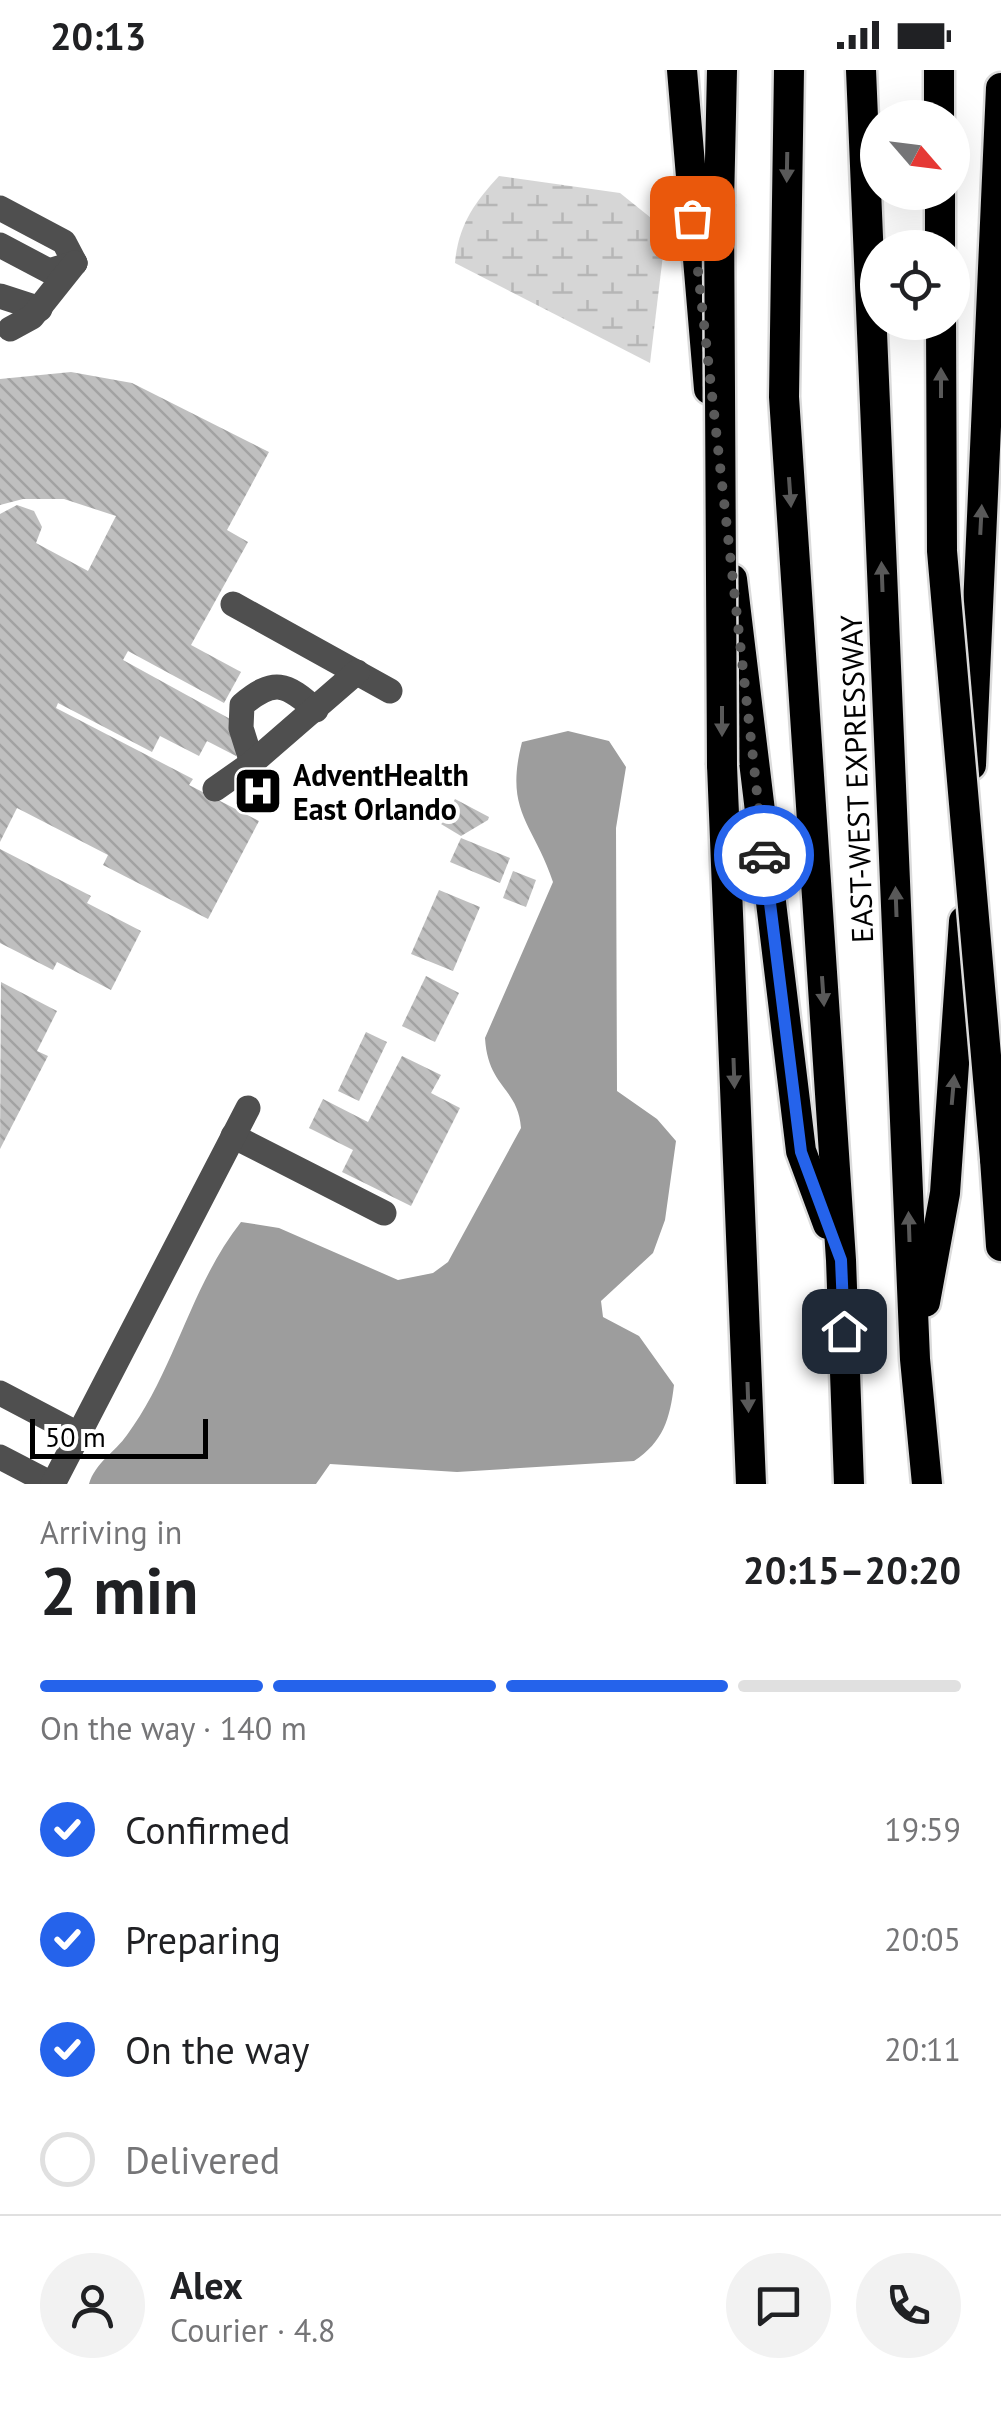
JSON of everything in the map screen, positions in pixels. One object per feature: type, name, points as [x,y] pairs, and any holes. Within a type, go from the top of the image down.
[{"type":"highway","points":[[682,70],[698,293],[801,1152],[841,1260]]},
{"type":"highway","points":[[722,70],[722,765],[751,1484]]},
{"type":"highway","name":"EAST-WEST EXPRESSWAY","points":[[789,70],[784,397],[841,1260],[849,1484]]},
{"type":"highway","name":"EAST-WEST EXPRESSWAY","points":[[862,70],[915,1359],[927,1484]]},
{"type":"highway","points":[[939,70],[939,100]]},
{"type":"highway","points":[[915,1359],[945,1193],[961,995],[1001,88]]},
{"type":"highway","points":[[940,340],[942,551],[1001,1246]]},
{"type":"lane","points":[[0,208],[64,242],[75,263]]},
{"type":"lane","points":[[0,245],[50,271],[75,263]]},
{"type":"lane","points":[[10,329],[40,310],[75,263]]},
{"type":"lane","points":[[0,296],[40,310]]},
{"type":"lane","points":[[233,604],[390,690]]},
{"type":"lane","points":[[215,789],[252,764],[357,672]]},
{"type":"lane","points":[[252,764],[241,728],[242,705],[261,689],[278,686],[298,694],[316,710]]},
{"type":"lane","points":[[0,1457],[52,1484],[248,1108]]},
{"type":"lane","points":[[234,1136],[384,1214]]},
{"type":"lane","points":[[0,1392],[78,1434]]},
{"type":"green space","points":[[499,176],[620,193],[666,230],[650,363],[455,263],[469,216]]},
{"type":"shaded area","points":[[568,731],[609,741],[626,767],[616,828],[617,1091],[657,1119],[676,1141],[665,1220],[653,1253],[601,1301],[603,1317],[639,1336],[674,1385],[667,1419],[658,1438],[634,1461],[457,1472],[330,1464],[316,1484],[89,1484],[144,1410],[209,1273],[241,1222],[279,1228],[398,1280],[433,1273],[448,1262],[521,1128],[515,1104],[491,1067],[485,1038],[553,882],[519,801],[516,785],[522,742]]},
{"type":"building","points":[[71,372],[132,383],[269,452],[227,530],[248,542],[191,645],[241,672],[224,703],[128,651],[123,660],[232,720],[240,747],[236,756],[207,741],[199,756],[160,736],[152,752],[58,703],[56,708],[193,779],[189,785],[259,821],[208,919],[103,865],[108,855],[17,808],[0,842],[0,514],[17,505],[34,511],[42,527],[36,543],[88,571],[116,516],[64,499],[23,499],[0,505],[0,379]]},
{"type":"building","points":[[455,799],[489,817],[488,820],[461,836],[441,824]]},
{"type":"building","points":[[461,838],[510,858],[500,883],[450,862]]},
{"type":"building","points":[[0,849],[91,896],[87,903],[141,931],[111,990],[57,962],[53,970],[0,943]]},
{"type":"building","points":[[513,871],[536,880],[526,907],[503,898]]},
{"type":"building","points":[[439,890],[480,907],[453,971],[411,954]]},
{"type":"building","points":[[426,976],[459,993],[435,1042],[402,1026]]},
{"type":"building","points":[[1,982],[57,1011],[37,1051],[48,1056],[0,1149]]},
{"type":"building","points":[[366,1032],[387,1042],[359,1101],[338,1091]]},
{"type":"building","points":[[402,1056],[441,1075],[431,1093],[460,1108],[411,1206],[342,1172],[353,1150],[309,1128],[323,1099],[368,1122]]},
{"type":"way so far","points":[[692,218],[764,855]]},
{"type":"place","name":"AdventHealth East Orlando","points":[[258,791]]},
{"type":"route","points":[[764,855],[801,1152],[841,1260],[844,1331]]}]
